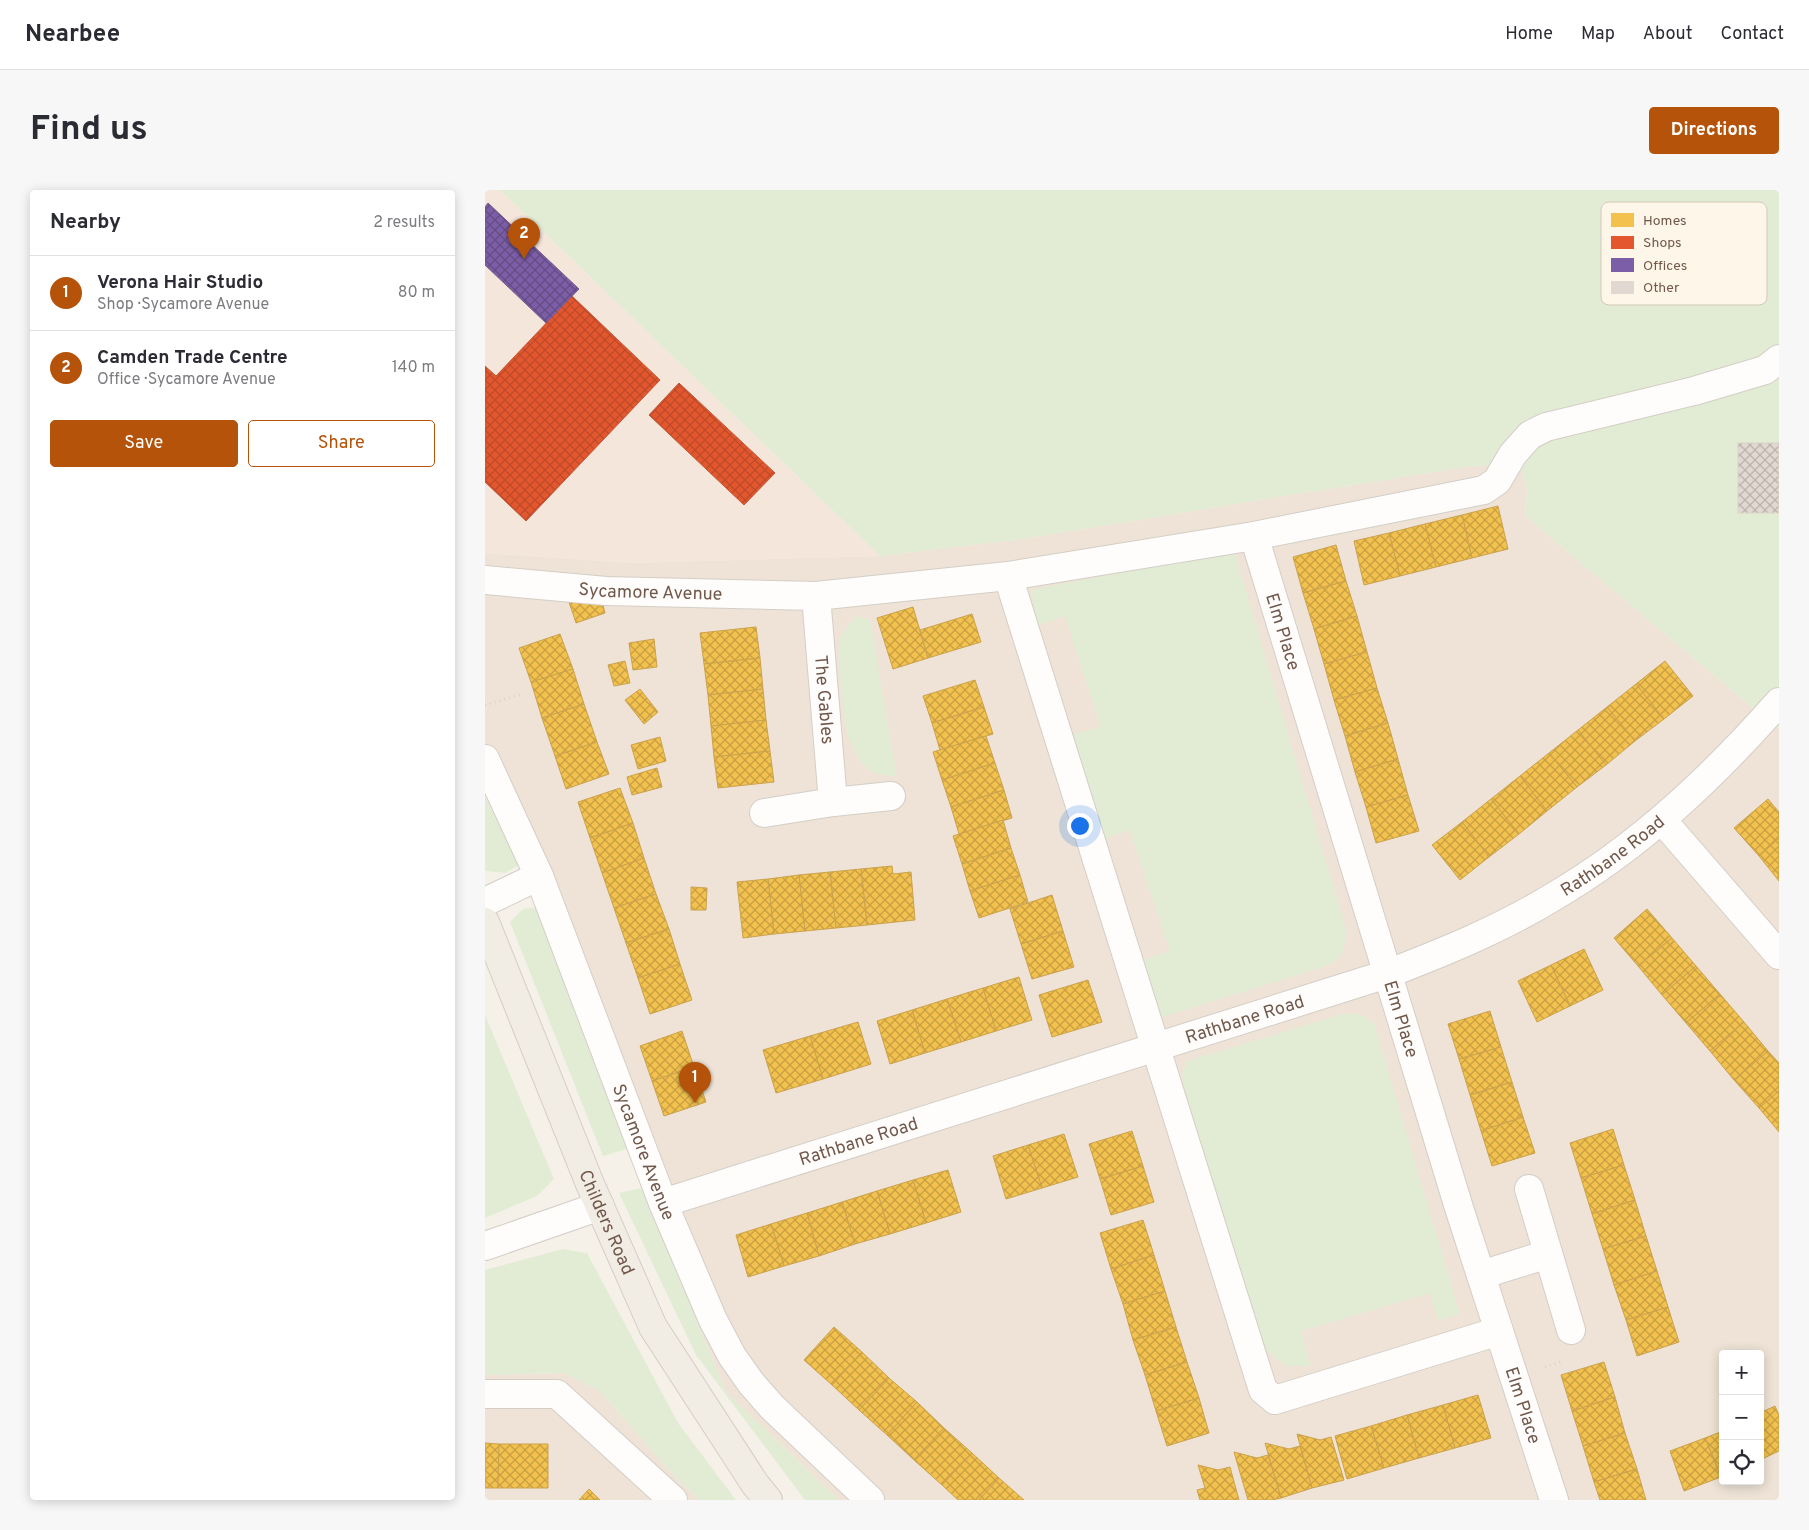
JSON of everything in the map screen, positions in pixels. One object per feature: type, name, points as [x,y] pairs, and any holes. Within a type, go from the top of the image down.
[{"type":"main road","name":"Childers Road","points":[[485,922],[600,1206],[653,1327],[755,1484],[768,1500]]},
{"type":"street","name":"Sycamore Avenue","points":[[485,580],[606,591],[816,596],[1008,576],[1254,536],[1484,490],[1497,481],[1513,454],[1531,435],[1546,427],[1694,391],[1765,370],[1779,359]]},
{"type":"street","name":"Elm Place","points":[[1254,536],[1387,974],[1554,1500]]},
{"type":"street","points":[[1008,576],[1263,1390],[1275,1400],[1499,1331]]},
{"type":"street","name":"The Gables","points":[[816,596],[833,802]]},
{"type":"street","name":"Rathbane Road","points":[[663,1203],[1387,974],[1438,954],[1497,927],[1553,898],[1613,858],[1662,820],[1717,769],[1771,711]]},
{"type":"street","name":"Sycamore Avenue","points":[[485,759],[539,876],[663,1203],[713,1320],[732,1356],[751,1383],[772,1407],[871,1500]]},
{"type":"street","points":[[764,813],[833,802],[891,796]]},
{"type":"street","points":[[1662,820],[1779,955]]},
{"type":"street","points":[[485,902],[539,876]]},
{"type":"street","points":[[1529,1189],[1571,1330]]},
{"type":"street","points":[[485,1246],[600,1206]]},
{"type":"street","points":[[1481,1275],[1548,1254]]},
{"type":"street","points":[[485,1394],[557,1394],[673,1500]]},
{"type":"path","points":[[485,704],[522,694]]},
{"type":"shaded area","points":[[485,190],[500,190],[880,556],[629,563],[485,553]]},
{"type":"shaded area","points":[[1520,464],[1527,490],[1525,516],[1779,730],[1779,1500],[839,1500],[726,1392],[642,1188],[537,907],[519,865],[485,797],[485,553],[629,563],[880,556],[1022,539],[1470,466]]},
{"type":"shaded area","points":[[565,1373],[599,1390],[678,1480],[700,1500],[485,1500],[485,1375]]},
{"type":"green space","points":[[500,190],[1779,190],[1779,730],[1525,516],[1527,490],[1520,464],[1470,466],[1022,539],[880,556]]},
{"type":"green space","points":[[1234,551],[1346,930],[1345,944],[1339,957],[1323,967],[1162,1017],[1143,960],[1170,951],[1130,830],[1104,839],[1072,735],[1101,727],[1065,616],[1036,626],[1031,590]]},
{"type":"green space","points":[[857,616],[870,620],[897,777],[877,773],[867,768],[856,753],[846,729],[839,642],[844,631]]},
{"type":"green space","points":[[485,797],[519,865],[505,873],[486,871],[485,868]]},
{"type":"green space","points":[[537,907],[627,1149],[603,1156],[510,922],[523,909]]},
{"type":"green space","points":[[1355,1013],[1364,1016],[1374,1024],[1460,1314],[1438,1320],[1430,1293],[1301,1331],[1311,1366],[1286,1366],[1266,1350],[1189,1104],[1182,1076],[1187,1061],[1343,1014]]},
{"type":"green space","points":[[485,1015],[554,1179],[537,1196],[485,1218]]},
{"type":"green space","points":[[642,1188],[726,1392],[839,1500],[805,1500],[696,1355],[619,1193]]},
{"type":"green space","points":[[563,1249],[587,1253],[678,1423],[736,1500],[700,1500],[678,1480],[599,1390],[565,1373],[485,1375],[485,1270]]},
{"type":"building: Homes","points":[[1498,506],[1508,549],[1472,558],[1462,515]]},
{"type":"building: Homes","points":[[1462,515],[1472,558],[1436,567],[1425,524]]},
{"type":"building: Homes","points":[[1425,524],[1436,567],[1400,576],[1389,533]]},
{"type":"building: Homes","points":[[1389,533],[1400,576],[1364,585],[1354,541]]},
{"type":"building: Homes","points":[[1336,545],[1346,581],[1303,593],[1293,557]]},
{"type":"building: Homes","points":[[1346,581],[1357,616],[1314,629],[1303,593]]},
{"type":"building: Homes","points":[[602,601],[605,613],[576,623],[569,602]]},
{"type":"building: Homes","points":[[913,607],[928,658],[893,669],[877,618]]},
{"type":"building: Homes","points":[[972,614],[981,642],[928,658],[920,630]]},
{"type":"building: Homes","points":[[1357,616],[1367,652],[1324,664],[1314,629]]},
{"type":"building: Homes","points":[[756,627],[760,658],[704,664],[700,633]]},
{"type":"building: Homes","points":[[560,634],[573,669],[531,682],[519,648]]},
{"type":"building: Homes","points":[[654,639],[657,667],[633,670],[629,643]]},
{"type":"building: Homes","points":[[1367,652],[1377,688],[1334,700],[1324,664]]},
{"type":"building: Homes","points":[[760,658],[763,689],[708,695],[704,664]]},
{"type":"building: Homes","points":[[625,661],[630,683],[614,686],[608,665]]},
{"type":"building: Homes","points":[[1665,661],[1693,696],[1664,719],[1636,684]]},
{"type":"building: Homes","points":[[573,669],[584,704],[542,718],[531,682]]},
{"type":"building: Homes","points":[[975,680],[984,707],[932,723],[923,696]]},
{"type":"building: Homes","points":[[1636,684],[1664,719],[1635,741],[1607,707]]},
{"type":"building: Homes","points":[[1377,688],[1388,723],[1345,736],[1334,700]]},
{"type":"building: Homes","points":[[640,689],[658,712],[644,724],[625,700]]},
{"type":"building: Homes","points":[[763,689],[766,720],[711,726],[708,695]]},
{"type":"building: Homes","points":[[584,704],[597,742],[555,756],[542,718]]},
{"type":"building: Homes","points":[[984,707],[993,734],[940,750],[932,723]]},
{"type":"building: Homes","points":[[1607,707],[1635,741],[1606,765],[1578,730]]},
{"type":"building: Homes","points":[[766,720],[770,751],[714,757],[711,726]]},
{"type":"building: Homes","points":[[1388,723],[1398,759],[1355,772],[1345,736]]},
{"type":"building: Homes","points":[[1578,730],[1606,765],[1577,787],[1549,753]]},
{"type":"building: Homes","points":[[986,736],[995,763],[942,780],[933,752]]},
{"type":"building: Homes","points":[[660,737],[666,761],[638,769],[631,745]]},
{"type":"building: Homes","points":[[597,742],[609,774],[566,789],[555,756]]},
{"type":"building: Homes","points":[[770,751],[774,782],[718,788],[714,757]]},
{"type":"building: Homes","points":[[1549,753],[1577,787],[1547,811],[1520,776]]},
{"type":"building: Homes","points":[[1398,759],[1408,795],[1366,807],[1355,772]]},
{"type":"building: Homes","points":[[995,763],[1004,790],[951,807],[942,780]]},
{"type":"building: Homes","points":[[657,768],[662,787],[632,795],[627,777]]},
{"type":"building: Homes","points":[[1520,776],[1547,811],[1519,834],[1491,799]]},
{"type":"building: Homes","points":[[620,788],[633,823],[590,838],[578,802]]},
{"type":"building: Homes","points":[[1004,790],[1012,818],[959,834],[951,807]]},
{"type":"building: Homes","points":[[1408,795],[1419,831],[1376,843],[1366,807]]},
{"type":"building: Homes","points":[[1491,799],[1519,834],[1489,857],[1462,822]]},
{"type":"building: Homes","points":[[1768,799],[1779,812],[1779,838],[1759,856],[1734,828]]},
{"type":"building: Homes","points":[[1003,820],[1011,848],[962,864],[953,836]]},
{"type":"building: Homes","points":[[1462,822],[1489,857],[1460,880],[1432,845]]},
{"type":"building: Homes","points":[[633,823],[644,858],[602,873],[590,838]]},
{"type":"building: Homes","points":[[1779,838],[1779,881],[1759,856]]},
{"type":"building: Homes","points":[[1011,848],[1020,875],[970,891],[962,864]]},
{"type":"building: Homes","points":[[644,858],[656,894],[614,908],[602,873]]},
{"type":"building: Homes","points":[[892,866],[893,874],[911,872],[915,920],[867,925],[861,869]]},
{"type":"building: Homes","points":[[861,869],[867,925],[836,928],[830,872]]},
{"type":"building: Homes","points":[[830,872],[836,928],[805,931],[799,875]]},
{"type":"building: Homes","points":[[799,875],[805,931],[774,934],[768,879]]},
{"type":"building: Homes","points":[[1020,875],[1028,902],[979,918],[970,891]]},
{"type":"building: Homes","points":[[768,879],[774,934],[743,938],[737,882]]},
{"type":"building: Homes","points":[[691,887],[707,888],[706,910],[691,910]]},
{"type":"building: Homes","points":[[656,894],[669,929],[626,943],[614,908]]},
{"type":"building: Homes","points":[[1052,895],[1063,931],[1021,944],[1010,909]]},
{"type":"building: Homes","points":[[1647,909],[1672,938],[1638,966],[1614,938]]},
{"type":"building: Homes","points":[[669,929],[680,964],[638,978],[626,943]]},
{"type":"building: Homes","points":[[1063,931],[1074,967],[1032,979],[1021,944]]},
{"type":"building: Homes","points":[[1672,938],[1696,966],[1662,995],[1638,966]]},
{"type":"building: Homes","points":[[1584,949],[1603,990],[1570,1006],[1551,965]]},
{"type":"building: Homes","points":[[680,964],[692,1000],[650,1014],[638,978]]},
{"type":"building: Homes","points":[[1551,965],[1570,1006],[1537,1022],[1518,981]]},
{"type":"building: Homes","points":[[1696,966],[1720,994],[1686,1023],[1662,995]]},
{"type":"building: Homes","points":[[1019,977],[1032,1020],[996,1031],[983,988]]},
{"type":"building: Homes","points":[[1088,980],[1102,1022],[1052,1037],[1039,995]]},
{"type":"building: Homes","points":[[983,988],[996,1031],[961,1042],[947,999]]},
{"type":"building: Homes","points":[[1720,994],[1744,1022],[1710,1051],[1686,1023]]},
{"type":"building: Homes","points":[[947,999],[961,1042],[925,1053],[912,1010]]},
{"type":"building: Homes","points":[[912,1010],[925,1053],[890,1064],[877,1021]]},
{"type":"building: Homes","points":[[1490,1011],[1501,1047],[1459,1059],[1448,1024]]},
{"type":"building: Homes","points":[[858,1022],[871,1064],[823,1079],[810,1036]]},
{"type":"building: Homes","points":[[1744,1022],[1768,1051],[1734,1080],[1710,1051]]},
{"type":"building: Homes","points":[[682,1031],[694,1067],[652,1081],[640,1046]]},
{"type":"building: Homes","points":[[810,1036],[823,1079],[776,1093],[763,1050]]},
{"type":"building: Homes","points":[[1501,1047],[1512,1082],[1470,1095],[1459,1059]]},
{"type":"building: Homes","points":[[1768,1051],[1779,1063],[1779,1091],[1759,1108],[1734,1080]]},
{"type":"building: Homes","points":[[694,1067],[706,1102],[664,1116],[652,1081]]},
{"type":"building: Homes","points":[[1512,1082],[1523,1117],[1481,1131],[1470,1095]]},
{"type":"building: Homes","points":[[1779,1091],[1779,1132],[1759,1108]]},
{"type":"building: Homes","points":[[1523,1117],[1535,1153],[1492,1166],[1481,1131]]},
{"type":"building: Homes","points":[[1613,1129],[1624,1165],[1581,1178],[1570,1143]]},
{"type":"building: Homes","points":[[1132,1131],[1143,1166],[1100,1179],[1089,1144]]},
{"type":"building: Homes","points":[[1064,1134],[1078,1177],[1042,1188],[1028,1145]]},
{"type":"building: Homes","points":[[1028,1145],[1042,1188],[1006,1199],[993,1156]]},
{"type":"building: Homes","points":[[1624,1165],[1635,1200],[1592,1214],[1581,1178]]},
{"type":"building: Homes","points":[[1143,1166],[1154,1202],[1111,1215],[1100,1179]]},
{"type":"building: Homes","points":[[948,1170],[961,1212],[926,1223],[913,1180]]},
{"type":"building: Homes","points":[[913,1180],[926,1223],[890,1234],[877,1191]]},
{"type":"building: Homes","points":[[877,1191],[890,1234],[855,1244],[842,1202]]},
{"type":"building: Homes","points":[[1635,1200],[1646,1236],[1603,1249],[1592,1214]]},
{"type":"building: Homes","points":[[842,1202],[855,1244],[819,1256],[807,1213]]},
{"type":"building: Homes","points":[[807,1213],[819,1256],[784,1266],[771,1224]]},
{"type":"building: Homes","points":[[1143,1220],[1154,1255],[1111,1269],[1100,1233]]},
{"type":"building: Homes","points":[[771,1224],[784,1266],[748,1277],[736,1235]]},
{"type":"building: Homes","points":[[1646,1236],[1657,1271],[1614,1285],[1603,1249]]},
{"type":"building: Homes","points":[[1154,1255],[1165,1291],[1123,1304],[1111,1269]]},
{"type":"building: Homes","points":[[1657,1271],[1668,1307],[1626,1320],[1614,1285]]},
{"type":"building: Homes","points":[[1165,1291],[1176,1327],[1133,1340],[1123,1304]]},
{"type":"building: Homes","points":[[1668,1307],[1679,1342],[1637,1356],[1626,1320]]},
{"type":"building: Homes","points":[[834,1327],[862,1352],[832,1385],[804,1360]]},
{"type":"building: Homes","points":[[1176,1327],[1187,1362],[1145,1375],[1133,1340]]},
{"type":"building: Homes","points":[[862,1352],[889,1378],[859,1410],[832,1385]]},
{"type":"building: Homes","points":[[1187,1362],[1199,1398],[1156,1411],[1145,1375]]},
{"type":"building: Homes","points":[[1604,1362],[1615,1397],[1572,1411],[1561,1375]]},
{"type":"building: Homes","points":[[889,1378],[917,1402],[887,1435],[859,1410]]},
{"type":"building: Homes","points":[[1478,1395],[1491,1438],[1455,1448],[1443,1405]]},
{"type":"building: Homes","points":[[1615,1397],[1625,1433],[1583,1446],[1572,1411]]},
{"type":"building: Homes","points":[[1199,1398],[1209,1433],[1167,1446],[1156,1411]]},
{"type":"building: Homes","points":[[917,1402],[944,1428],[914,1460],[887,1435]]},
{"type":"building: Homes","points":[[1443,1405],[1455,1448],[1419,1458],[1407,1415]]},
{"type":"building: Homes","points":[[1775,1406],[1779,1415],[1779,1451],[1764,1458],[1764,1440],[1764,1411]]},
{"type":"building: Homes","points":[[1407,1415],[1419,1458],[1384,1468],[1371,1426]]},
{"type":"building: Homes","points":[[1371,1426],[1384,1468],[1347,1479],[1335,1436]]},
{"type":"building: Homes","points":[[944,1428],[972,1453],[942,1485],[914,1460]]},
{"type":"building: Homes","points":[[1625,1433],[1637,1469],[1594,1482],[1583,1446]]},
{"type":"building: Homes","points":[[1719,1433],[1719,1472],[1705,1438]]},
{"type":"building: Homes","points":[[1297,1434],[1320,1440],[1331,1437],[1344,1480],[1312,1488]]},
{"type":"building: Homes","points":[[1705,1438],[1719,1472],[1719,1478],[1684,1491],[1670,1451]]},
{"type":"building: Homes","points":[[485,1443],[499,1444],[498,1488],[485,1488]]},
{"type":"building: Homes","points":[[1265,1443],[1289,1449],[1300,1446],[1312,1488],[1281,1498]]},
{"type":"building: Homes","points":[[499,1444],[548,1444],[548,1488],[498,1488]]},
{"type":"building: Homes","points":[[1234,1452],[1257,1458],[1268,1455],[1281,1498],[1248,1500]]},
{"type":"building: Homes","points":[[972,1453],[999,1478],[979,1500],[958,1500],[942,1485]]},
{"type":"building: Homes","points":[[1198,1465],[1218,1470],[1230,1467],[1239,1500],[1200,1500],[1197,1490],[1205,1488]]},
{"type":"building: Homes","points":[[1637,1469],[1646,1500],[1600,1500],[1594,1482]]},
{"type":"building: Homes","points":[[999,1478],[1024,1500],[979,1500]]},
{"type":"building: Homes","points":[[589,1489],[600,1500],[579,1500]]},
{"type":"building: Shops","points":[[572,296],[660,380],[526,521],[485,482],[485,366],[496,376]]},
{"type":"building: Shops","points":[[679,383],[775,473],[744,505],[649,415]]},
{"type":"building: Offices","points":[[488,203],[579,289],[546,323],[485,265],[485,207]]},
{"type":"building: Other","points":[[1738,443],[1779,443],[1779,513],[1738,513]]},
{"type":"place","name":"Camden Trade Centre","points":[[524,259]]},
{"type":"place","name":"Verona Hair Studio","points":[[695,1103]]}]
